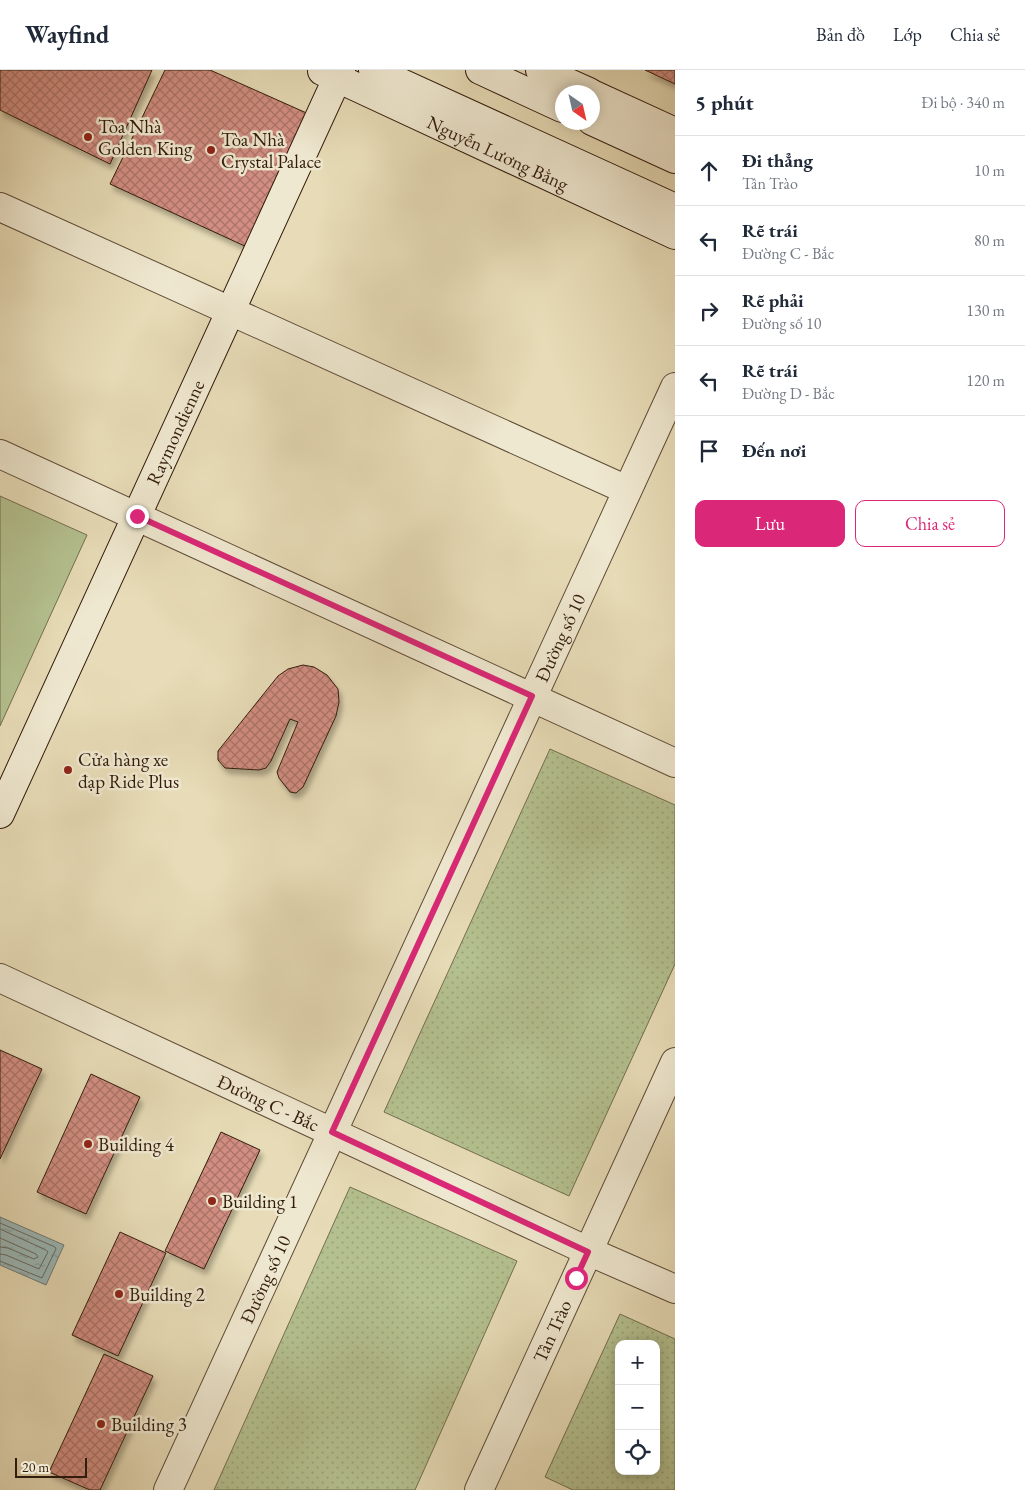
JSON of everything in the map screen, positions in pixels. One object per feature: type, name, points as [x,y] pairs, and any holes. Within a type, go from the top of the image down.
[{"type":"street","name":"Nguyễn Lương Bằng","points":[[373,70],[675,208]]},
{"type":"street","points":[[480,70],[555,105]]},
{"type":"street","points":[[540,70],[573,85]]},
{"type":"street","name":"Nguyễn Lương Bằng","points":[[333,72],[675,235]]},
{"type":"street","name":"Raymondienne","points":[[0,814],[230,311],[333,72]]},
{"type":"street","points":[[600,98],[675,132]]},
{"type":"street","points":[[600,125],[675,159]]},
{"type":"street","points":[[0,208],[627,490]]},
{"type":"street","name":"Đường số 10","points":[[168,1490],[675,387]]},
{"type":"street","points":[[0,454],[675,763]]},
{"type":"street","name":"Đường C - Bắc","points":[[0,978],[588,1252],[675,1289]]},
{"type":"street","name":"Tân Trào","points":[[479,1490],[675,1062]]},
{"type":"green space","points":[[0,496],[87,535],[0,726]]},
{"type":"green space","points":[[550,749],[675,805],[675,964],[569,1196],[384,1112]]},
{"type":"green space","points":[[350,1187],[517,1261],[415,1490],[214,1490]]},
{"type":"green space","points":[[620,1314],[675,1339],[675,1490],[573,1490],[545,1477]]},
{"type":"water","points":[[0,1217],[64,1245],[46,1285],[0,1265]]},
{"type":"building","name":"Tòa Nhà Golden King","points":[[0,70],[152,70],[110,164],[0,110]]},
{"type":"building","name":"Tòa Nhà Crystal Palace","points":[[165,70],[210,70],[311,115],[249,248],[110,184]]},
{"type":"building","points":[[645,70],[675,70],[675,84]]},
{"type":"building","points":[[303,665],[314,667],[327,675],[338,689],[339,702],[336,716],[303,787],[296,793],[290,792],[279,778],[277,772],[298,722],[290,719],[266,768],[259,770],[225,768],[218,760],[218,751],[278,676],[288,669]]},
{"type":"building","points":[[0,1050],[42,1069],[0,1159]]},
{"type":"building","name":"Building 4","points":[[91,1074],[140,1097],[86,1214],[37,1192]]},
{"type":"building","name":"Building 1","points":[[221,1132],[260,1150],[204,1269],[165,1251]]},
{"type":"building","name":"Building 2","points":[[120,1232],[166,1253],[118,1356],[72,1335]]},
{"type":"building","name":"Building 3","points":[[104,1354],[153,1376],[100,1490],[90,1490],[49,1472]]},
{"type":"place","name":"Tòa Nhà Golden King","points":[[88,137]]},
{"type":"place","name":"Tòa Nhà Crystal Palace","points":[[211,150]]},
{"type":"place","name":"Cửa hàng xe đạp Ride Plus","points":[[68,770]]},
{"type":"place","name":"Building 4","points":[[88,1144]]},
{"type":"place","name":"Building 1","points":[[212,1201]]},
{"type":"place","name":"Building 2","points":[[119,1294]]},
{"type":"place","name":"Building 3","points":[[101,1424]]},
{"type":"route","points":[[137,516],[532,696],[332,1132],[588,1252],[576,1278]]}]
